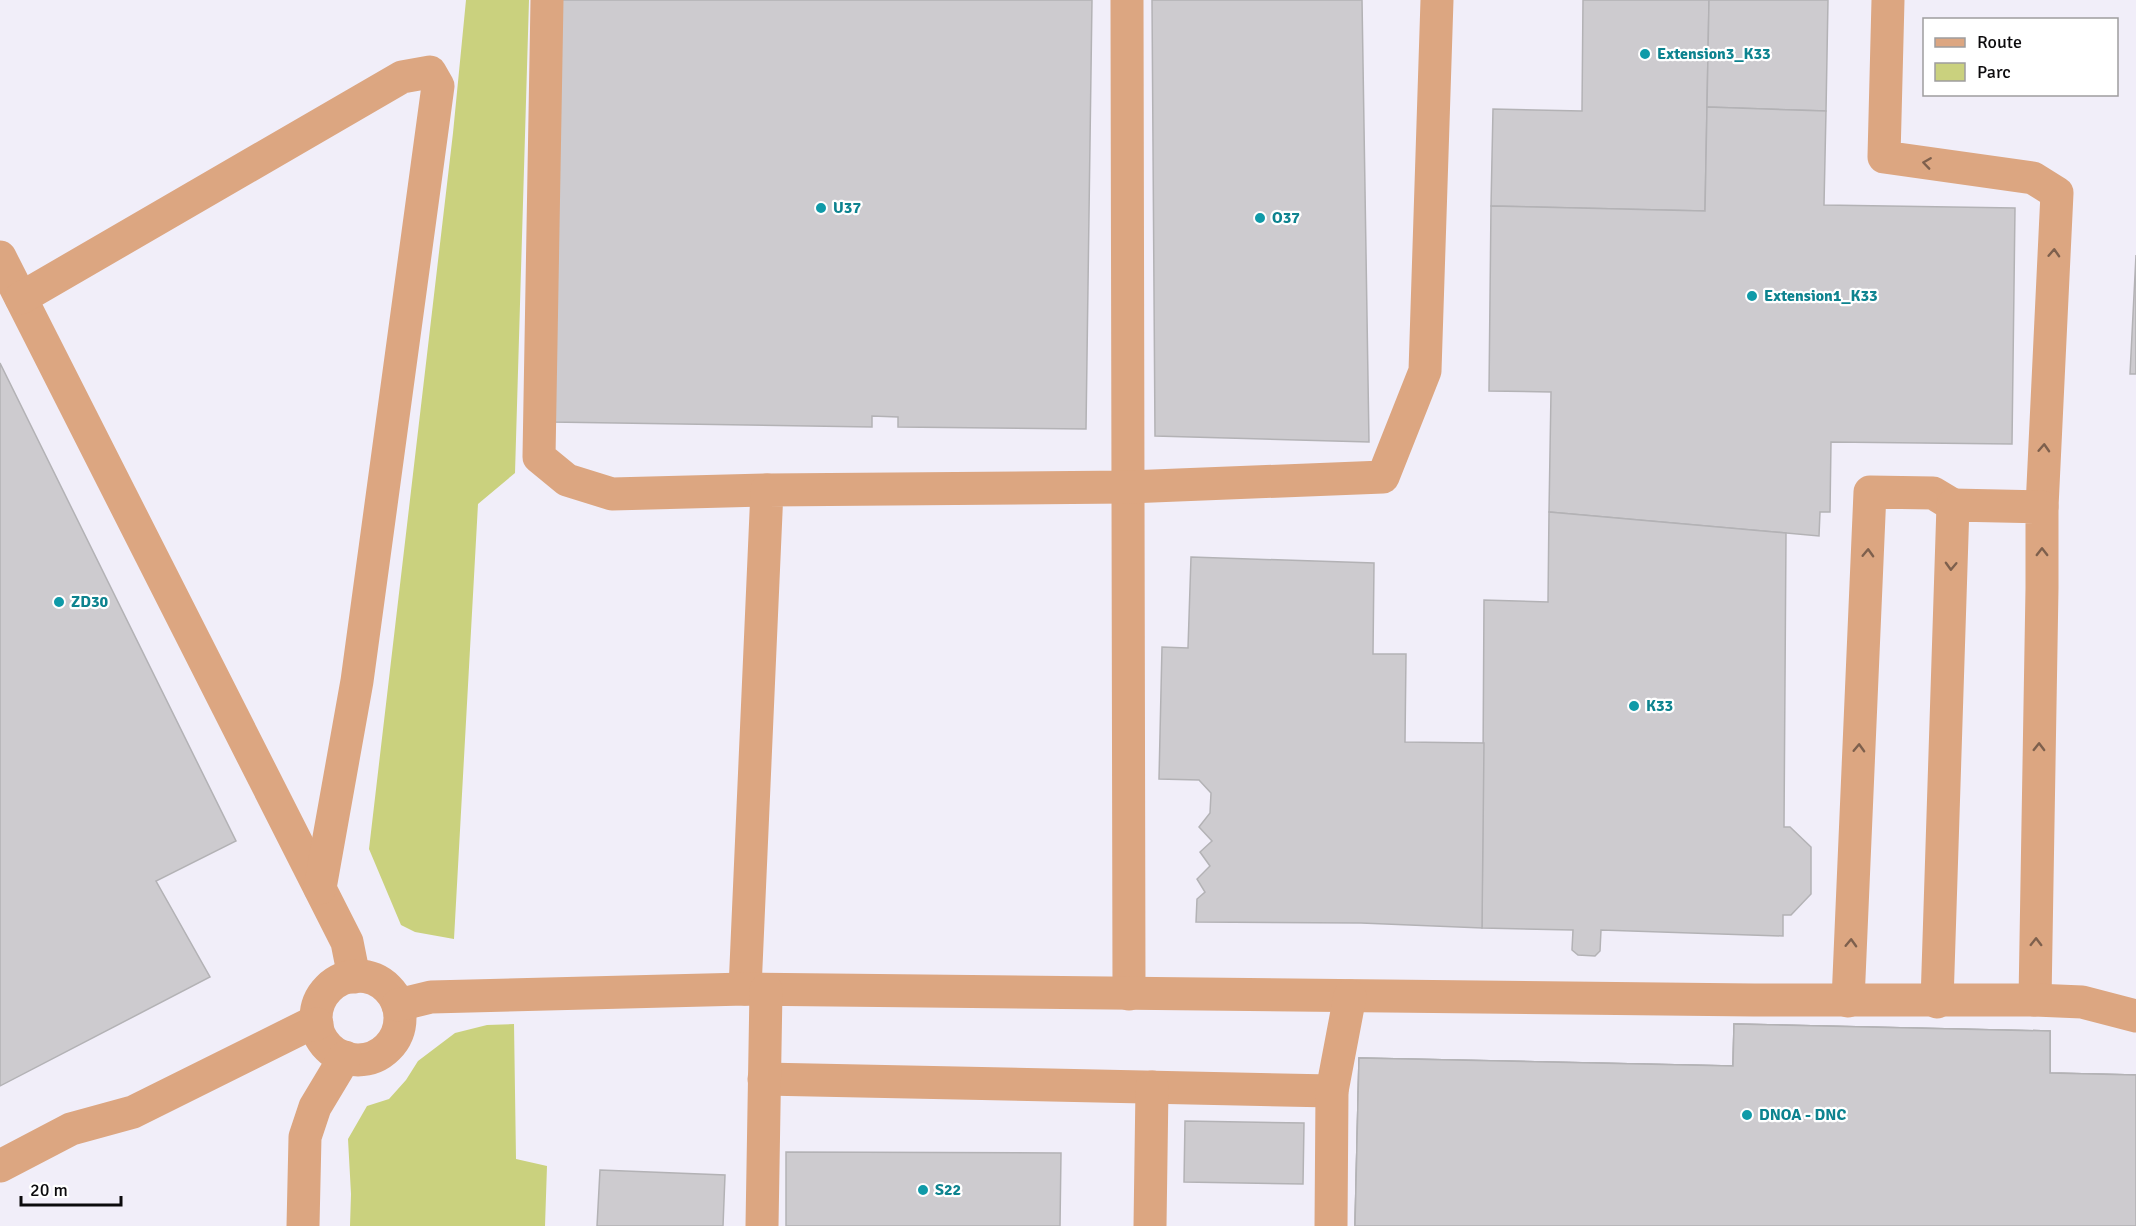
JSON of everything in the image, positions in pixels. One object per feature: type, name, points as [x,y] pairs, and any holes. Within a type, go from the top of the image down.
[{"type":"street","points":[[547,0],[539,457],[567,480],[612,494],[767,490],[1128,487],[1383,477],[1425,371],[1437,0]]},
{"type":"street","points":[[1127,0],[1129,994]]},
{"type":"street","points":[[1888,0],[1884,157],[2033,178],[2057,194],[2042,507],[2035,1000]]},
{"type":"street","points":[[21,298],[402,77],[430,72],[438,86],[357,681],[320,888]]},
{"type":"street","points":[[0,257],[347,942],[354,977]]},
{"type":"street","points":[[762,1226],[764,1079],[755,989],[767,490]]},
{"type":"street","points":[[1848,1001],[1870,492],[1933,493],[1953,505],[2042,507]]},
{"type":"street","points":[[1936,1002],[1953,505]]},
{"type":"street","points":[[362,975],[383,983],[397,1000],[398,1005],[401,1022],[393,1043],[376,1057],[354,1061],[334,1053],[319,1036],[316,1015],[323,994],[340,980],[362,975]]},
{"type":"street","points":[[398,1005],[431,997],[755,989],[1936,1002],[2035,1000],[2082,1002],[2136,1016]]},
{"type":"street","points":[[1331,1226],[1332,1091],[1350,996]]},
{"type":"street","points":[[0,1166],[71,1129],[133,1112],[306,1026],[317,1024]]},
{"type":"street","points":[[303,1226],[305,1137],[315,1107],[345,1057]]},
{"type":"street","points":[[764,1079],[1332,1091]]},
{"type":"street","points":[[1150,1226],[1152,1087]]},
{"type":"shaded area","points":[[0,0],[2136,0],[2136,1226],[0,1226]]},
{"type":"green space","points":[[466,0],[529,0],[515,473],[478,504],[454,939],[415,932],[401,925],[369,849],[453,133]]},
{"type":"green space","points":[[514,1024],[516,1159],[547,1166],[545,1226],[350,1226],[348,1139],[367,1106],[389,1099],[406,1080],[418,1061],[455,1033],[487,1025]]},
{"type":"building","name":"U37","points":[[556,0],[1092,0],[1086,429],[898,427],[898,417],[872,416],[872,427],[551,422]]},
{"type":"building","name":"O37","points":[[1152,0],[1362,0],[1369,442],[1155,436]]},
{"type":"building","name":"Extension3_K33","points":[[1583,0],[1709,0],[1705,211],[1491,206],[1493,109],[1582,111]]},
{"type":"building","points":[[1709,0],[1828,0],[1826,111],[1707,107]]},
{"type":"building","name":"Extension1_K33","points":[[1707,107],[1826,111],[1824,205],[2015,208],[2012,444],[1831,442],[1830,512],[1820,512],[1819,536],[1549,512],[1551,392],[1489,391],[1491,206],[1705,211]]},
{"type":"building","points":[[2136,255],[2136,374],[2130,374]]},
{"type":"building","name":"ZD30","points":[[0,363],[236,841],[156,881],[210,977],[0,1086]]},
{"type":"building","name":"K33","points":[[1549,512],[1786,533],[1784,827],[1790,827],[1811,847],[1811,894],[1791,915],[1783,915],[1783,936],[1601,930],[1600,951],[1595,956],[1578,955],[1572,950],[1573,930],[1482,928],[1484,600],[1548,602]]},
{"type":"building","points":[[1191,557],[1374,563],[1373,654],[1406,654],[1405,742],[1484,743],[1482,928],[1361,923],[1196,922],[1197,899],[1205,892],[1197,879],[1210,866],[1200,852],[1212,841],[1199,827],[1210,813],[1211,793],[1199,780],[1159,779],[1162,647],[1188,648]]},
{"type":"building","name":"DNOA - DNC","points":[[1734,1024],[2050,1031],[2050,1073],[2136,1075],[2136,1226],[1355,1226],[1359,1058],[1733,1066]]},
{"type":"building","name":"DNOA - DNC","points":[[1734,1024],[2050,1031],[2050,1073],[2136,1075],[2136,1226],[1355,1226],[1359,1058],[1733,1066]]},
{"type":"building","name":"DNOA - DNC","points":[[1734,1024],[2050,1031],[2050,1073],[2136,1075],[2136,1226],[1355,1226],[1359,1058],[1733,1066]]},
{"type":"building","points":[[1185,1121],[1304,1123],[1303,1184],[1184,1182]]},
{"type":"building","name":"S22","points":[[786,1152],[1061,1153],[1060,1226],[786,1226]]},
{"type":"building","points":[[600,1170],[725,1175],[723,1226],[597,1226]]},
{"type":"place","name":"Extension3_K33","points":[[1645,54]]},
{"type":"place","name":"U37","points":[[821,208]]},
{"type":"place","name":"O37","points":[[1260,218]]},
{"type":"place","name":"Extension1_K33","points":[[1752,296]]},
{"type":"place","name":"ZD30","points":[[59,602]]},
{"type":"place","name":"K33","points":[[1634,706]]},
{"type":"place","name":"DNOA - DNC","points":[[1747,1115]]},
{"type":"place","name":"S22","points":[[923,1190]]}]
